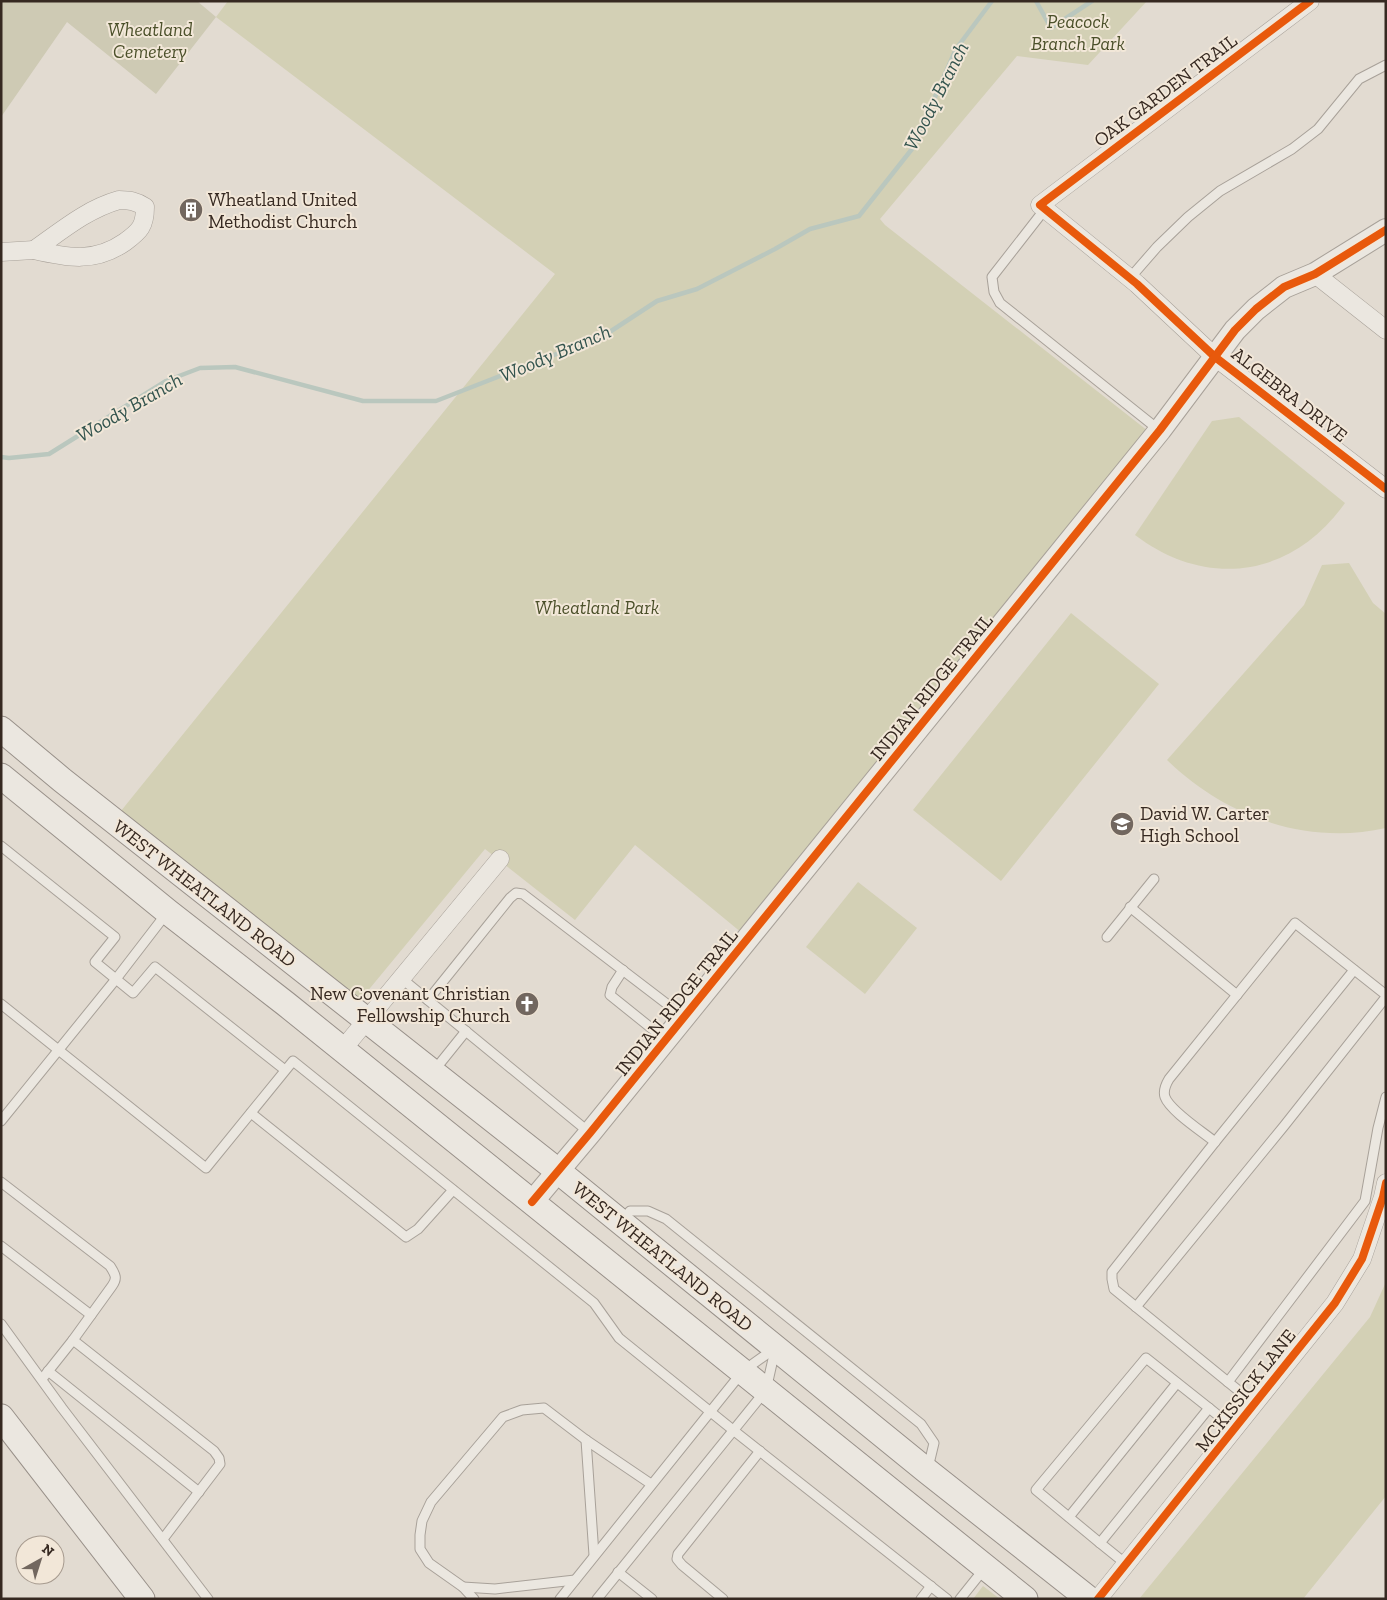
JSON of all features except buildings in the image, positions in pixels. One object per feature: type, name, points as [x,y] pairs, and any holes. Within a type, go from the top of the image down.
[{"type":"main road","name":"WEST WHEATLAND ROAD","points":[[4,736],[558,1171],[927,1471],[1089,1599]]},
{"type":"main road","name":"WEST WHEATLAND ROAD","points":[[1,776],[1025,1599]]},
{"type":"main road","points":[[1,1417],[142,1599]]},
{"type":"main road","points":[[904,1501],[927,1471]]},
{"type":"street","name":"OAK GARDEN TRAIL","points":[[1042,207],[1310,1]]},
{"type":"street","points":[[1,252],[34,250],[64,257],[83,257],[107,253],[134,236],[140,229],[145,221],[145,207],[138,202],[129,200],[119,200],[106,204],[75,221],[34,250]]},
{"type":"street","name":"ALGEBRA DRIVE","points":[[1042,207],[1130,278],[1215,357],[1386,489]]},
{"type":"street","name":"INDIAN RIDGE TRAIL","points":[[532,1202],[685,1017],[1160,430],[1235,330],[1256,309],[1284,287],[1315,274],[1386,230]]},
{"type":"street","points":[[1315,274],[1386,330]]},
{"type":"street","points":[[342,1050],[500,859]]},
{"type":"street","name":"MCKISSICK LANE","points":[[1098,1599],[1335,1303],[1362,1259],[1386,1183]]},
{"type":"lane","points":[[1130,278],[1158,246],[1188,217],[1220,192],[1283,154],[1318,129],[1359,79],[1386,65]]},
{"type":"lane","points":[[1042,207],[992,277],[994,292],[1000,303],[1160,430]]},
{"type":"lane","points":[[1,846],[114,937],[95,962],[133,993],[155,967],[285,1070]]},
{"type":"lane","points":[[1107,937],[1154,879]]},
{"type":"lane","points":[[428,1000],[516,893],[523,894],[685,1017]]},
{"type":"lane","points":[[1130,907],[1237,995]]},
{"type":"lane","points":[[1,1121],[168,912]]},
{"type":"lane","points":[[1136,1307],[1284,1126],[1386,996],[1295,923],[1169,1078],[1165,1088],[1164,1096],[1170,1106],[1215,1142]]},
{"type":"lane","points":[[623,970],[612,987],[610,995],[666,1040]]},
{"type":"lane","points":[[1256,1404],[1114,1289],[1112,1272],[1354,970]]},
{"type":"lane","points":[[401,978],[590,1133]]},
{"type":"lane","points":[[1,1004],[206,1168],[292,1061],[594,1303],[619,1338],[947,1599]]},
{"type":"lane","points":[[432,1072],[466,1032]]},
{"type":"lane","points":[[1228,1382],[1365,1201],[1378,1128],[1386,1097]]},
{"type":"lane","points":[[251,1113],[406,1237],[418,1229],[453,1190]]},
{"type":"lane","points":[[1,1182],[110,1266],[115,1274],[116,1281],[42,1379]]},
{"type":"lane","points":[[621,1222],[630,1211],[648,1211],[666,1219],[921,1424],[934,1443],[927,1471]]},
{"type":"lane","points":[[1,1246],[91,1315]]},
{"type":"lane","points":[[1,1324],[208,1599]]},
{"type":"lane","points":[[73,1340],[214,1451],[219,1458],[220,1464],[163,1539]]},
{"type":"lane","points":[[560,1599],[743,1371],[776,1348]]},
{"type":"lane","points":[[599,1598],[766,1390],[776,1348]]},
{"type":"lane","points":[[1126,1564],[1036,1490],[1146,1358],[1235,1429]]},
{"type":"lane","points":[[48,1371],[199,1492]]},
{"type":"lane","points":[[1069,1517],[1177,1383]]},
{"type":"lane","points":[[474,1599],[463,1588],[429,1562],[420,1549],[422,1521],[431,1502],[503,1417],[522,1410],[544,1408],[586,1440],[651,1484]]},
{"type":"lane","points":[[1100,1543],[1208,1408]]},
{"type":"lane","points":[[586,1440],[594,1555]]},
{"type":"lane","points":[[723,1599],[682,1565],[677,1559],[678,1554],[760,1452]]},
{"type":"lane","points":[[960,1599],[986,1567]]},
{"type":"lane","points":[[618,1572],[652,1599]]},
{"type":"lane","points":[[463,1588],[495,1589],[575,1580]]},
{"type":"lane","points":[[921,1599],[931,1586]]},
{"type":"green space","name":"Wheatland Cemetery","points":[[1,1],[197,1],[216,17],[156,94],[67,22],[1,117]]},
{"type":"green space","name":"Wheatland Park","points":[[228,1],[1147,1],[1088,65],[1017,56],[880,219],[885,225],[1148,431],[742,933],[635,845],[575,920],[485,849],[347,1016],[108,827],[555,274],[216,17]]},
{"type":"green space","points":[[1239,417],[1345,503],[1324,528],[1300,547],[1275,560],[1248,567],[1219,569],[1191,564],[1163,552],[1135,535],[1212,421]]},
{"type":"green space","points":[[1349,563],[1373,603],[1386,614],[1386,828],[1356,833],[1326,833],[1296,829],[1268,822],[1240,811],[1214,797],[1167,760],[1304,605],[1322,565]]},
{"type":"green space","points":[[1071,613],[1159,684],[1001,881],[913,810]]},
{"type":"green space","points":[[858,882],[917,928],[865,994],[806,947]]},
{"type":"green space","points":[[1386,1282],[1386,1496],[1303,1599],[1139,1599],[1370,1317]]},
{"type":"green space","points":[[983,1586],[1000,1599],[973,1599]]},
{"type":"waterway","name":"Woody Branch","points":[[1,457],[49,454],[166,381],[200,368],[235,367],[363,401],[436,401],[605,335],[657,301],[697,289],[810,229],[859,216],[912,149],[956,49],[992,1]]},
{"type":"waterway","name":"Woody Branch","points":[[1036,1],[1051,28],[1092,1]]},
{"type":"cycle path","points":[[1310,1],[1040,205],[1137,284],[1215,357],[1386,489]]},
{"type":"cycle path","points":[[532,1202],[1160,430],[1235,330],[1256,309],[1284,287],[1315,274],[1386,230]]},
{"type":"cycle path","points":[[1098,1599],[1335,1303],[1362,1259],[1386,1183]]},
{"type":"place","name":"Wheatland United Methodist Church","points":[[191,210]]},
{"type":"place","name":"David W. Carter High School","points":[[1122,824]]},
{"type":"place","name":"New Covenant Christian Fellowship Church","points":[[527,1004]]},
{"type":"park label","name":"Peacock Branch Park","points":[[1078,32]]}]
